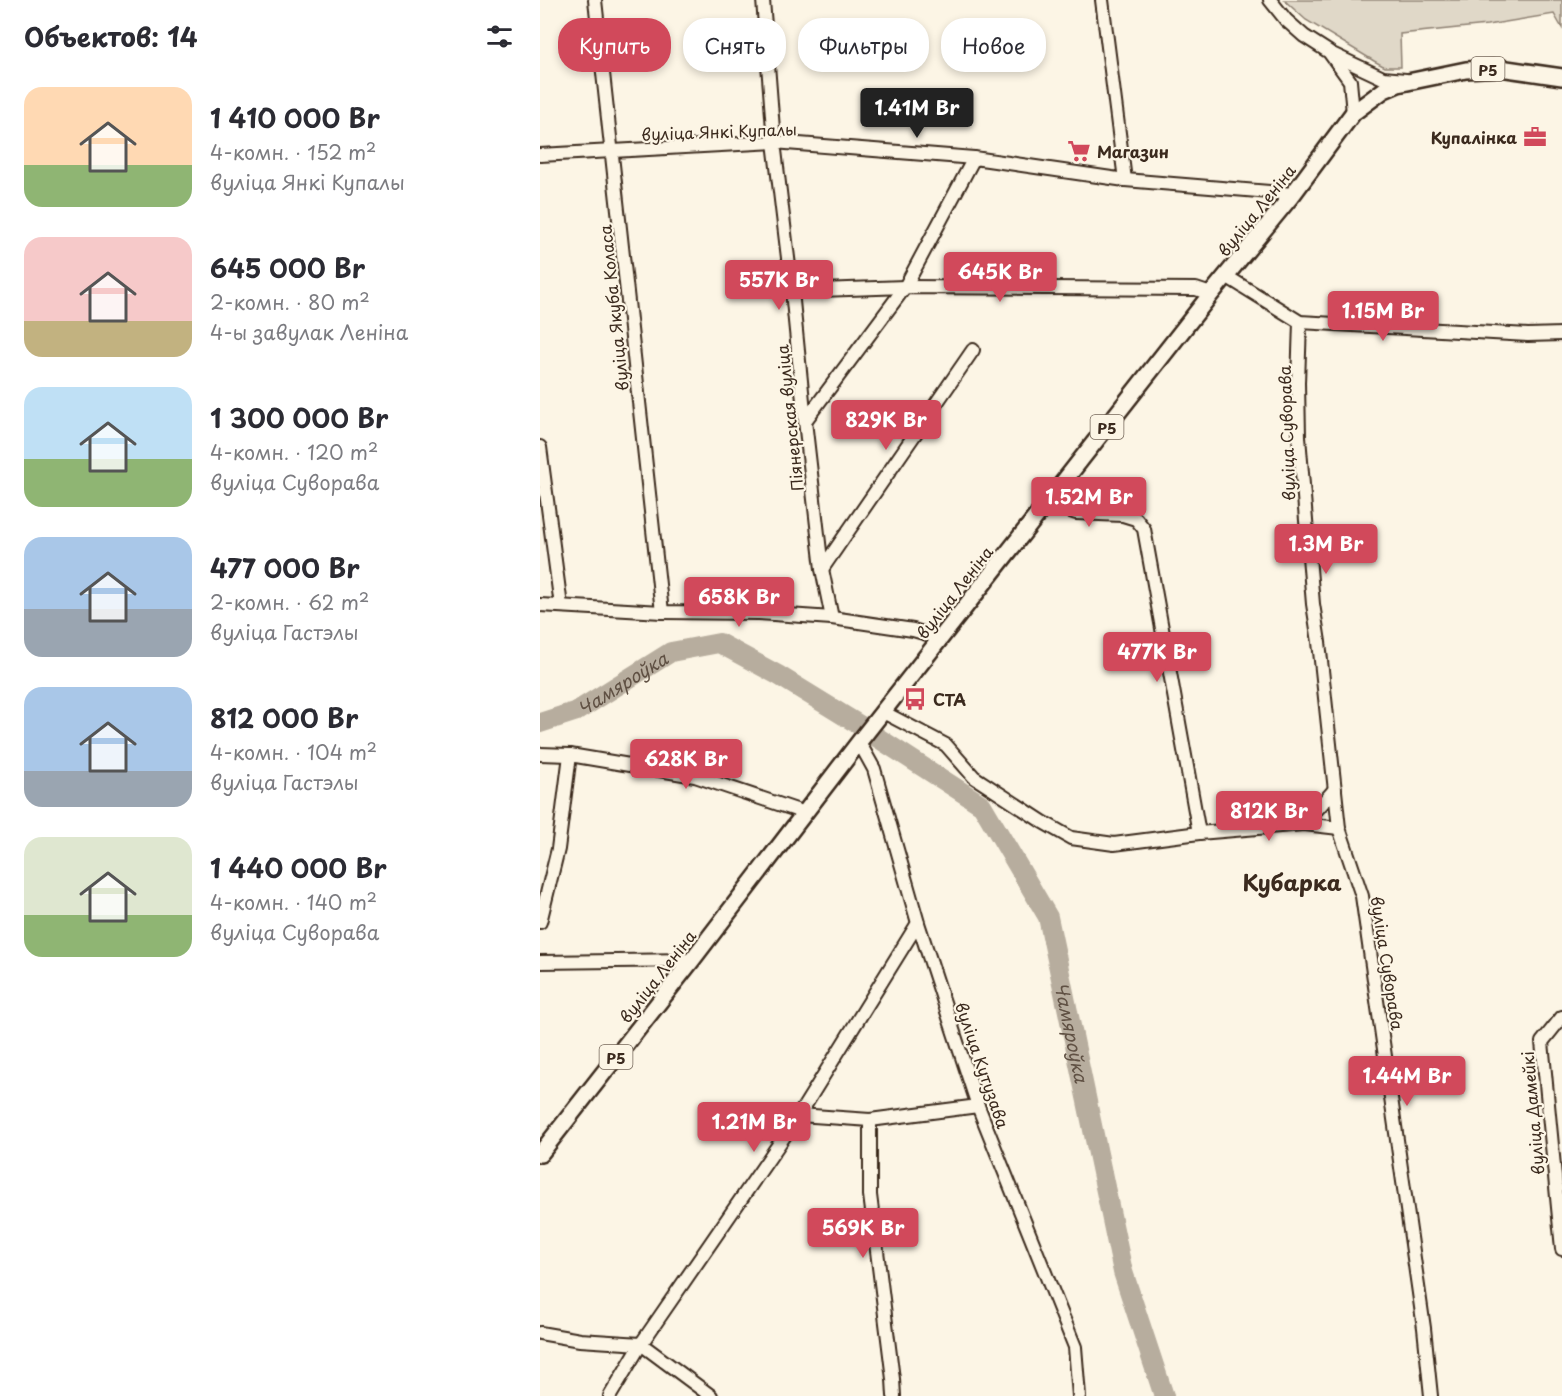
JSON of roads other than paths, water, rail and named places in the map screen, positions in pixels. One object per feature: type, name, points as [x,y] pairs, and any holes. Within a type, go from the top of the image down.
[{"type":"main road","name":"вуліца Леніна","points":[[540,1154],[693,960],[859,742],[1211,294],[1293,194],[1353,113],[1384,90],[1398,84],[1467,70],[1500,68],[1562,77]]},
{"type":"street","name":"вуліца Якуба Коласа","points":[[595,0],[662,612]]},
{"type":"street","name":"Піянерская вуліца","points":[[763,0],[774,142],[822,569],[831,618]]},
{"type":"street","points":[[1102,0],[1125,180]]},
{"type":"street","points":[[1270,0],[1286,20],[1304,36],[1329,52],[1383,78],[1413,81]]},
{"type":"street","points":[[1329,52],[1350,81],[1353,113]]},
{"type":"street","name":"вуліца Янкі Купалы","points":[[540,155],[774,142],[974,158],[1125,180],[1293,194]]},
{"type":"street","points":[[805,421],[905,287],[974,158]]},
{"type":"street","points":[[1226,276],[1300,322],[1528,335],[1562,334]]},
{"type":"street","points":[[792,291],[905,287],[1196,289],[1211,294]]},
{"type":"street","name":"вуліца Суворава","points":[[1300,322],[1299,437],[1313,604],[1339,828],[1362,896],[1424,1328],[1431,1396]]},
{"type":"street","points":[[822,569],[974,350]]},
{"type":"street","points":[[540,447],[561,606]]},
{"type":"street","points":[[1047,503],[1076,513],[1123,515],[1136,519],[1144,529],[1199,832]]},
{"type":"street","points":[[540,605],[831,618],[913,630],[941,638]]},
{"type":"street","points":[[883,712],[946,745],[974,777],[1071,838],[1114,844],[1199,832],[1304,824],[1339,828]]},
{"type":"street","name":"вуліца Кутузава","points":[[859,742],[874,769],[918,923],[978,1106],[1075,1347],[1079,1396]]},
{"type":"street","points":[[540,754],[570,755],[695,776],[805,813]]},
{"type":"street","points":[[540,922],[558,849],[570,755]]},
{"type":"street","points":[[1304,824],[1335,789]]},
{"type":"street","points":[[610,1396],[641,1344],[799,1114],[918,923]]},
{"type":"street","points":[[540,962],[693,960]]},
{"type":"street","name":"вуліца Дамейкі","points":[[1562,1017],[1542,1042],[1562,1249]]},
{"type":"street","points":[[799,1114],[870,1120],[978,1106]]},
{"type":"street","points":[[870,1120],[870,1195],[894,1396]]},
{"type":"street","points":[[540,1333],[580,1340],[641,1344],[711,1396]]},
{"type":"waterway","name":"Чамяроўка","points":[[540,723],[577,711],[671,652],[719,643],[778,675],[861,726]]},
{"type":"waterway","name":"Чамяроўка","points":[[875,736],[982,805],[1048,917],[1123,1272],[1164,1396]]},
{"type":"place","name":"Купалінка","points":[[1535,137]]},
{"type":"place","name":"Магазин","points":[[1079,151]]},
{"type":"place","name":"СТА","points":[[915,699]]},
{"type":"district","name":"Кубарка","points":[[1292,881]]}]
